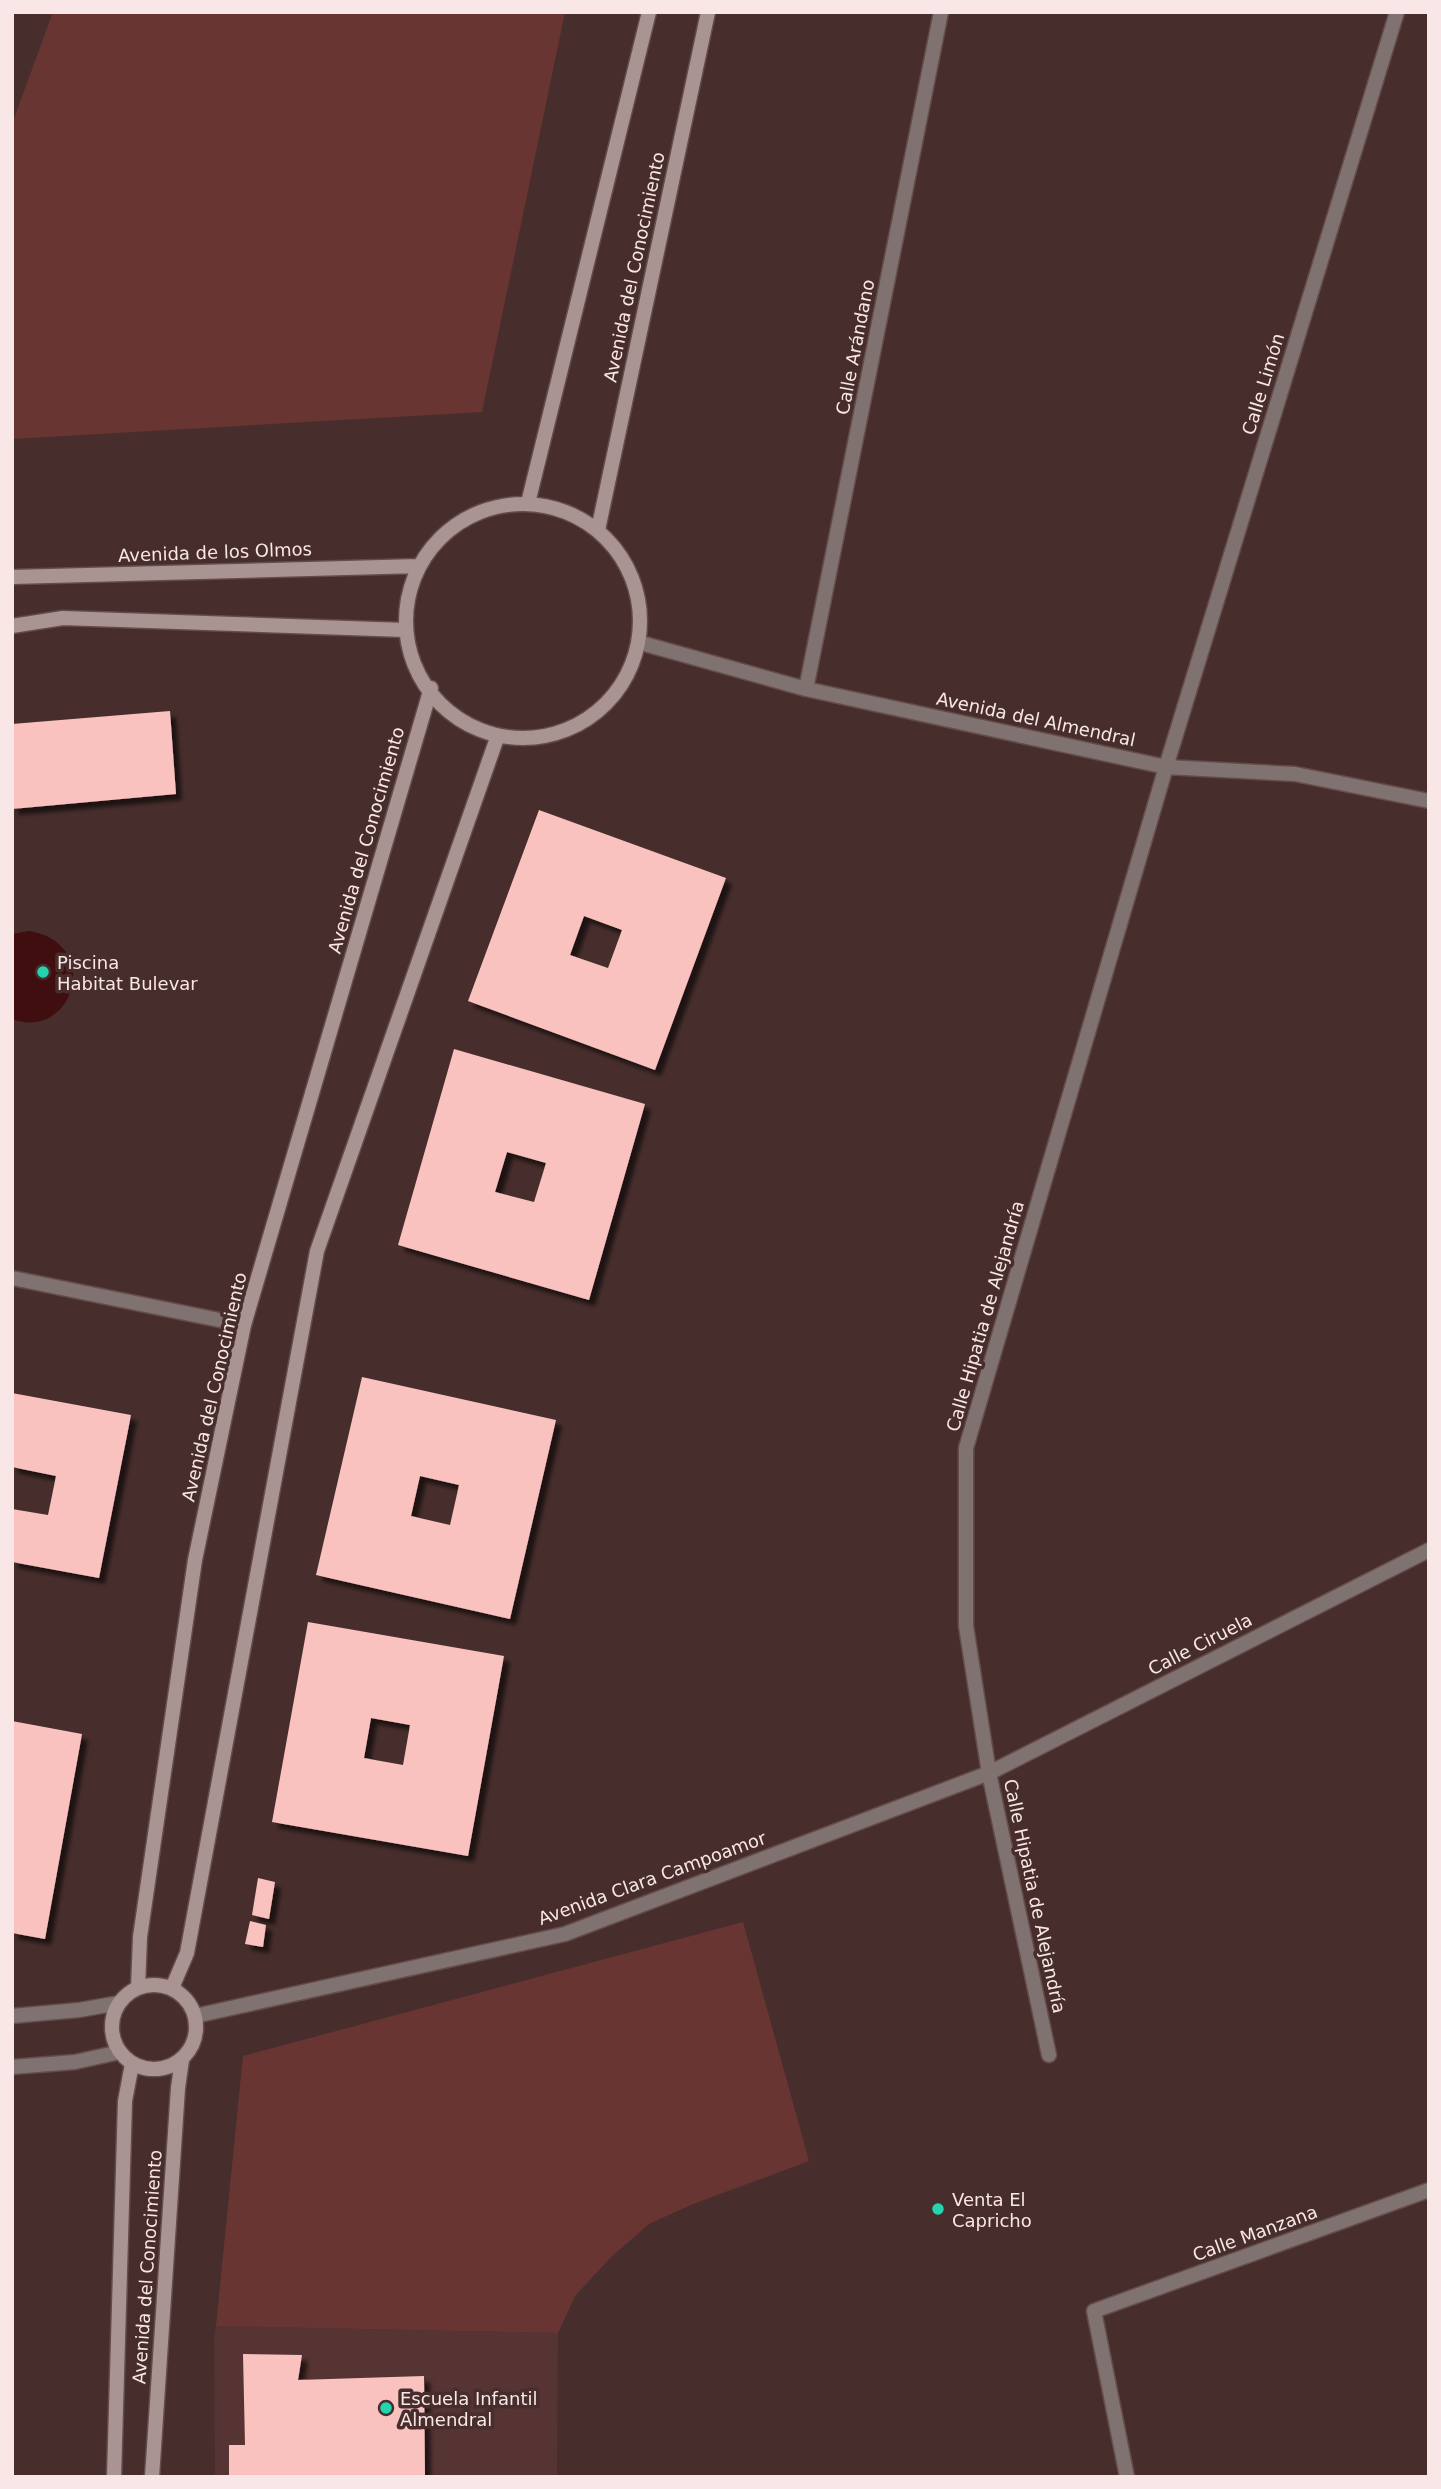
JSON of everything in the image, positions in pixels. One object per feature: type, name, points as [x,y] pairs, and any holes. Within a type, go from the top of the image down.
[{"type":"street","points":[[528,503],[649,12]]},
{"type":"street","name":"Avenida del Conocimiento","points":[[598,530],[708,12]]},
{"type":"street","name":"Calle Arándano","points":[[806,689],[942,12]]},
{"type":"street","name":"Calle Limón","points":[[1166,767],[1397,12]]},
{"type":"street","points":[[528,503],[562,510],[598,530],[632,576],[641,643],[620,689],[590,718],[544,738],[497,738],[461,722],[415,670],[405,630],[406,605],[419,566],[451,528],[488,509],[528,503]]},
{"type":"street","name":"Avenida de los Olmos","points":[[12,577],[419,566]]},
{"type":"street","points":[[12,626],[63,618],[405,630]]},
{"type":"street","name":"Avenida del Almendral","points":[[641,643],[806,689],[1166,767],[1295,774],[1429,802]]},
{"type":"street","name":"Avenida del Conocimiento","points":[[138,1988],[140,1937],[195,1560],[244,1325],[431,688]]},
{"type":"street","points":[[172,1988],[187,1953],[317,1251],[497,738]]},
{"type":"street","name":"Calle Hipatia de Alejandría","points":[[1049,2055],[989,1773],[966,1626],[966,1448],[1166,767]]},
{"type":"street","points":[[12,1278],[244,1325]]},
{"type":"street","name":"Calle Ciruela","points":[[989,1773],[1429,1550]]},
{"type":"street","name":"Avenida Clara Campoamor","points":[[195,2016],[565,1934],[989,1773]]},
{"type":"street","points":[[155,1984],[172,1988],[187,2000],[195,2016],[197,2032],[192,2047],[182,2060],[166,2068],[149,2069],[132,2064],[120,2052],[113,2037],[112,2020],[119,2003],[138,1988],[155,1984]]},
{"type":"street","points":[[12,2016],[79,2010],[119,2003]]},
{"type":"street","points":[[12,2067],[75,2062],[120,2052]]},
{"type":"street","name":"Avenida del Conocimiento","points":[[152,2477],[182,2060]]},
{"type":"street","name":"Avenida del Conocimiento","points":[[114,2477],[125,2101],[132,2064]]},
{"type":"street","name":"Calle Manzana","points":[[1127,2477],[1094,2311],[1429,2190]]},
{"type":"shaded area","points":[[53,12],[565,12],[482,412],[12,439],[12,124]]},
{"type":"shaded area","name":"Piscina Habitat Bulevar","points":[[29,931],[52,939],[67,953],[73,970],[72,988],[64,1004],[51,1017],[33,1022],[12,1019],[12,934]]},
{"type":"shaded area","points":[[743,1922],[809,2161],[693,2204],[649,2224],[611,2257],[575,2296],[558,2333],[216,2326],[243,2056]]},
{"type":"shaded area","name":"Escuela Infantil Almendral","points":[[216,2326],[558,2333],[557,2477],[215,2477]]},
{"type":"building","points":[[170,711],[176,794],[12,809],[12,724]]},
{"type":"building","points":[[539,810],[726,878],[655,1070],[468,1001]],"holes":[[[584,916],[622,930],[608,968],[570,955]]]},
{"type":"building","points":[[454,1049],[645,1104],[589,1300],[398,1245]],"holes":[[[507,1152],[546,1163],[534,1202],[495,1192]]]},
{"type":"building","points":[[362,1377],[556,1420],[510,1619],[316,1575]],"holes":[[[420,1476],[459,1485],[450,1525],[411,1516]]]},
{"type":"building","points":[[12,1393],[131,1415],[99,1578],[12,1562],[12,1509],[48,1515],[56,1476],[12,1467]]},
{"type":"building","points":[[308,1622],[504,1656],[468,1856],[272,1822]],"holes":[[[371,1718],[410,1725],[403,1765],[364,1758]]]},
{"type":"building","points":[[12,1721],[82,1734],[45,1939],[12,1933]]},
{"type":"building","points":[[258,1878],[275,1882],[269,1919],[252,1915]]},
{"type":"building","points":[[250,1921],[266,1925],[263,1947],[245,1944]]},
{"type":"building","points":[[243,2354],[302,2355],[298,2380],[424,2376],[425,2477],[229,2477],[229,2445],[245,2445]]},
{"type":"place","name":"Piscina Habitat Bulevar","points":[[43,972]]},
{"type":"place","name":"Venta El Capricho","points":[[938,2209]]},
{"type":"place","name":"Escuela Infantil Almendral","points":[[386,2408]]}]
